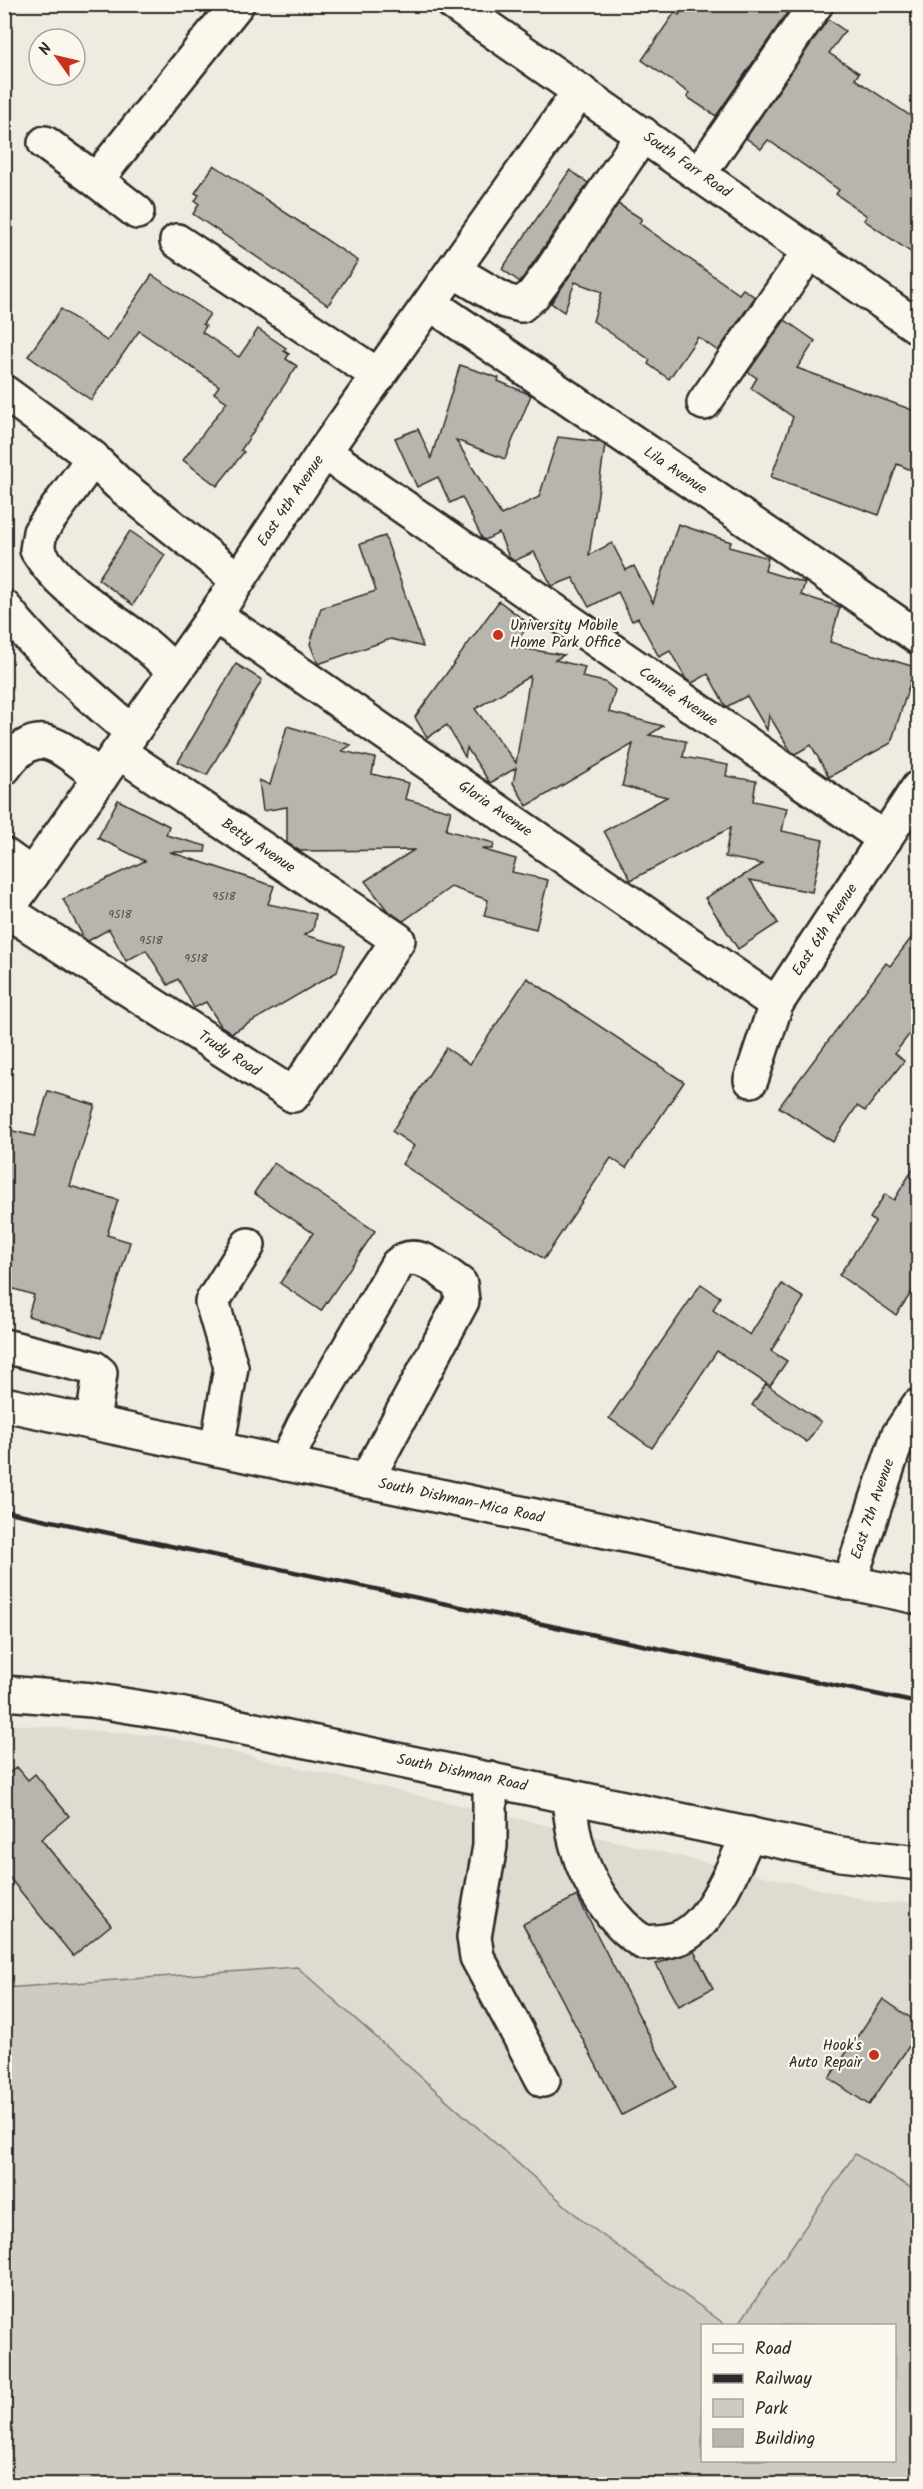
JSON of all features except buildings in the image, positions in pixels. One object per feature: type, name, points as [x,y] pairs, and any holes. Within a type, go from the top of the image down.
[{"type":"street","points":[[96,180],[237,4]]},
{"type":"street","name":"South Farr Road","points":[[454,4],[918,327]]},
{"type":"street","points":[[699,174],[816,4]]},
{"type":"street","name":"East 4th Avenue","points":[[6,913],[214,615],[324,452],[580,91]]},
{"type":"street","points":[[454,271],[506,301],[521,305],[533,295],[643,134]]},
{"type":"street","points":[[45,143],[137,212]]},
{"type":"street","points":[[177,241],[379,376]]},
{"type":"street","points":[[704,403],[810,250]]},
{"type":"street","name":"Lila Avenue","points":[[431,304],[918,638]]},
{"type":"street","points":[[4,392],[93,458],[120,484],[238,580]]},
{"type":"street","name":"Connie Avenue","points":[[324,452],[885,839]]},
{"type":"street","points":[[93,458],[40,532],[37,550],[49,570],[70,590],[138,638],[175,671]]},
{"type":"street","points":[[4,607],[33,643],[80,688],[117,753]]},
{"type":"street","name":"Gloria Avenue","points":[[214,615],[776,1004]]},
{"type":"street","points":[[4,768],[17,750],[28,742],[39,740],[117,753]]},
{"type":"street","name":"Betty Avenue","points":[[117,753],[398,940]]},
{"type":"street","name":"East 6th Avenue","points":[[751,1080],[776,1004],[918,788]]},
{"type":"street","points":[[4,855],[32,875]]},
{"type":"street","name":"Trudy Road","points":[[6,913],[293,1095],[398,940]]},
{"type":"street","points":[[217,1449],[231,1367],[212,1302],[248,1245]]},
{"type":"street","points":[[285,1464],[397,1265],[404,1258],[414,1256],[460,1284],[462,1301],[366,1481]]},
{"type":"street","points":[[4,1346],[94,1368],[100,1373],[93,1422]]},
{"type":"street","name":"South Dishman-Mica Road","points":[[4,1404],[918,1597]]},
{"type":"street","name":"East 7th Avenue","points":[[849,1583],[898,1436],[918,1406]]},
{"type":"street","name":"South Dishman Road","points":[[4,1693],[92,1700],[179,1714],[876,1860],[918,1863]]},
{"type":"street","points":[[490,1779],[490,1846],[474,1936],[477,1957],[543,2080]]},
{"type":"street","points":[[568,1796],[577,1846],[587,1875],[630,1934],[645,1942],[682,1937],[699,1923],[719,1897],[749,1834]]},
{"type":"shaded area","points":[[4,1725],[164,1736],[879,1903],[918,1902],[918,2192],[855,2154],[739,2324],[725,2324],[583,2221],[297,1967],[5,1988]]},
{"type":"green space","points":[[297,1967],[583,2221],[725,2324],[701,2324],[701,2462],[896,2462],[896,2324],[739,2324],[855,2154],[918,2192],[918,2484],[5,2484],[5,1988]]},
{"type":"railway","points":[[4,1511],[918,1703]]},
{"type":"place","name":"University Mobile Home Park Office","points":[[498,635]]},
{"type":"place","name":"Hook's Auto Repair","points":[[874,2055]]}]
